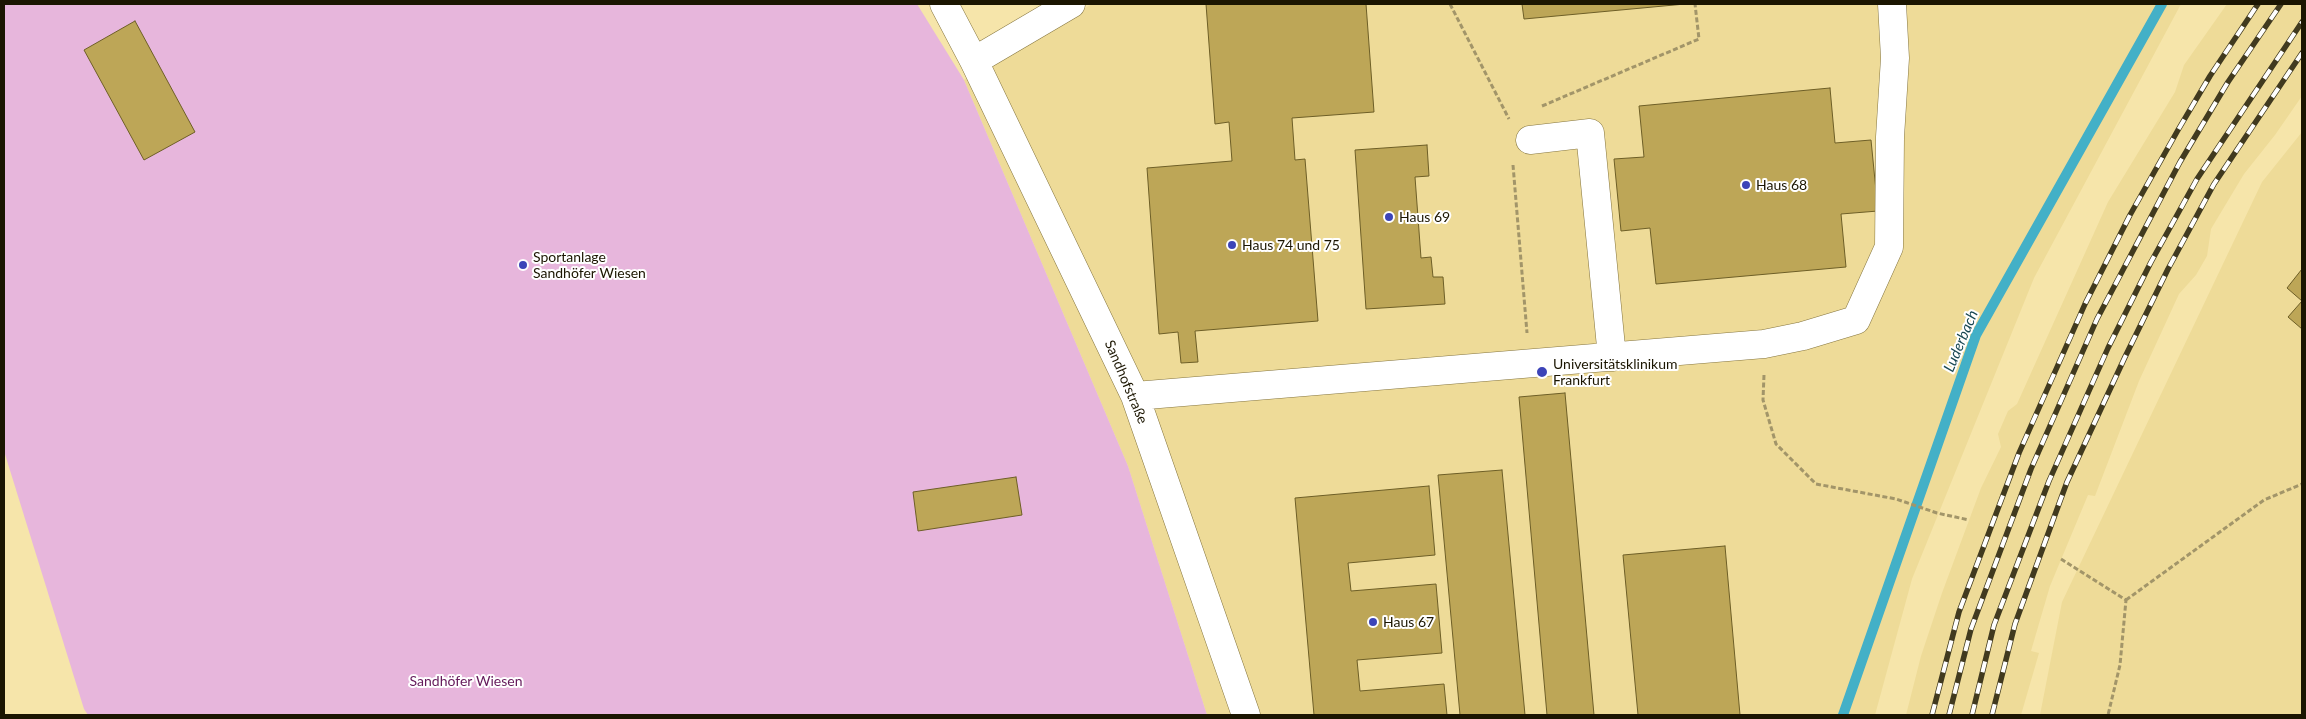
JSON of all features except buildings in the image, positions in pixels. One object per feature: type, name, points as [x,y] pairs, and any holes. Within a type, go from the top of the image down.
[{"type":"street","name":"Sandhofstraße","points":[[944,4],[974,61],[1135,396],[1246,715]]},
{"type":"street","points":[[974,61],[1071,4]]},
{"type":"street","points":[[1135,396],[1764,344],[1803,336],[1856,320],[1889,247],[1890,137],[1894,58],[1892,4]]},
{"type":"street","points":[[1517,142],[1590,133],[1612,357]]},
{"type":"path","points":[[1450,4],[1510,119],[1517,142],[1529,363]]},
{"type":"path","points":[[1537,108],[1699,39],[1695,4]]},
{"type":"path","points":[[1510,119],[1518,115]]},
{"type":"path","points":[[1764,344],[1763,400],[1776,444],[1816,484],[1896,498],[1937,513],[1969,520]]},
{"type":"path","points":[[2108,715],[2120,665],[2126,600],[2264,500],[2302,484]]},
{"type":"path","points":[[2061,559],[2126,600]]},
{"type":"shaded area","name":"Universitätsklinikum Frankfurt","points":[[1092,4],[2181,4],[2034,278],[1912,579],[1875,715],[1207,715],[1128,466],[964,80]]},
{"type":"shaded area","points":[[2227,4],[2302,4],[2302,96],[2275,135],[2244,174],[2211,229],[2207,256],[2196,275],[2179,294],[2139,381],[2095,496],[2088,495],[2050,586],[2031,651],[2039,653],[2021,715],[1906,715],[1921,656],[1942,593],[1981,488],[2001,447],[1998,434],[2008,411],[2017,404],[2108,202],[2175,92],[2184,65]]},
{"type":"shaded area","points":[[2302,132],[2302,715],[2040,715],[2062,602],[2262,182]]},
{"type":"green space","name":"Sportanlage Sandhöfer Wiesen","points":[[4,4],[917,4],[964,80],[1128,466],[1207,715],[88,715],[84,709],[4,451]]},
{"type":"waterway","name":"Luderbach","points":[[1843,715],[1976,335],[2162,4]]},
{"type":"railway","points":[[1932,715],[1959,612],[2019,453],[2085,304],[2130,215],[2178,130],[2210,76],[2258,4]]},
{"type":"railway","points":[[1949,715],[1971,629],[2031,469],[2097,319],[2180,162],[2228,82],[2281,4]]},
{"type":"railway","points":[[1972,715],[1994,625],[2049,481],[2108,348],[2151,262],[2197,179],[2302,22]]},
{"type":"railway","points":[[1992,715],[2015,624],[2067,482],[2125,357],[2168,269],[2214,184],[2302,53]]},
{"type":"place","name":"Haus 68","points":[[1746,185]]},
{"type":"place","name":"Haus 69","points":[[1389,217]]},
{"type":"place","name":"Haus 74 und 75","points":[[1232,245]]},
{"type":"place","name":"Sportanlage Sandhöfer Wiesen","points":[[523,265]]},
{"type":"place","name":"Universitätsklinikum Frankfurt","points":[[1542,372]]},
{"type":"place","name":"Haus 67","points":[[1373,622]]},
{"type":"park label","name":"Sandhöfer Wiesen","points":[[466,681]]}]
